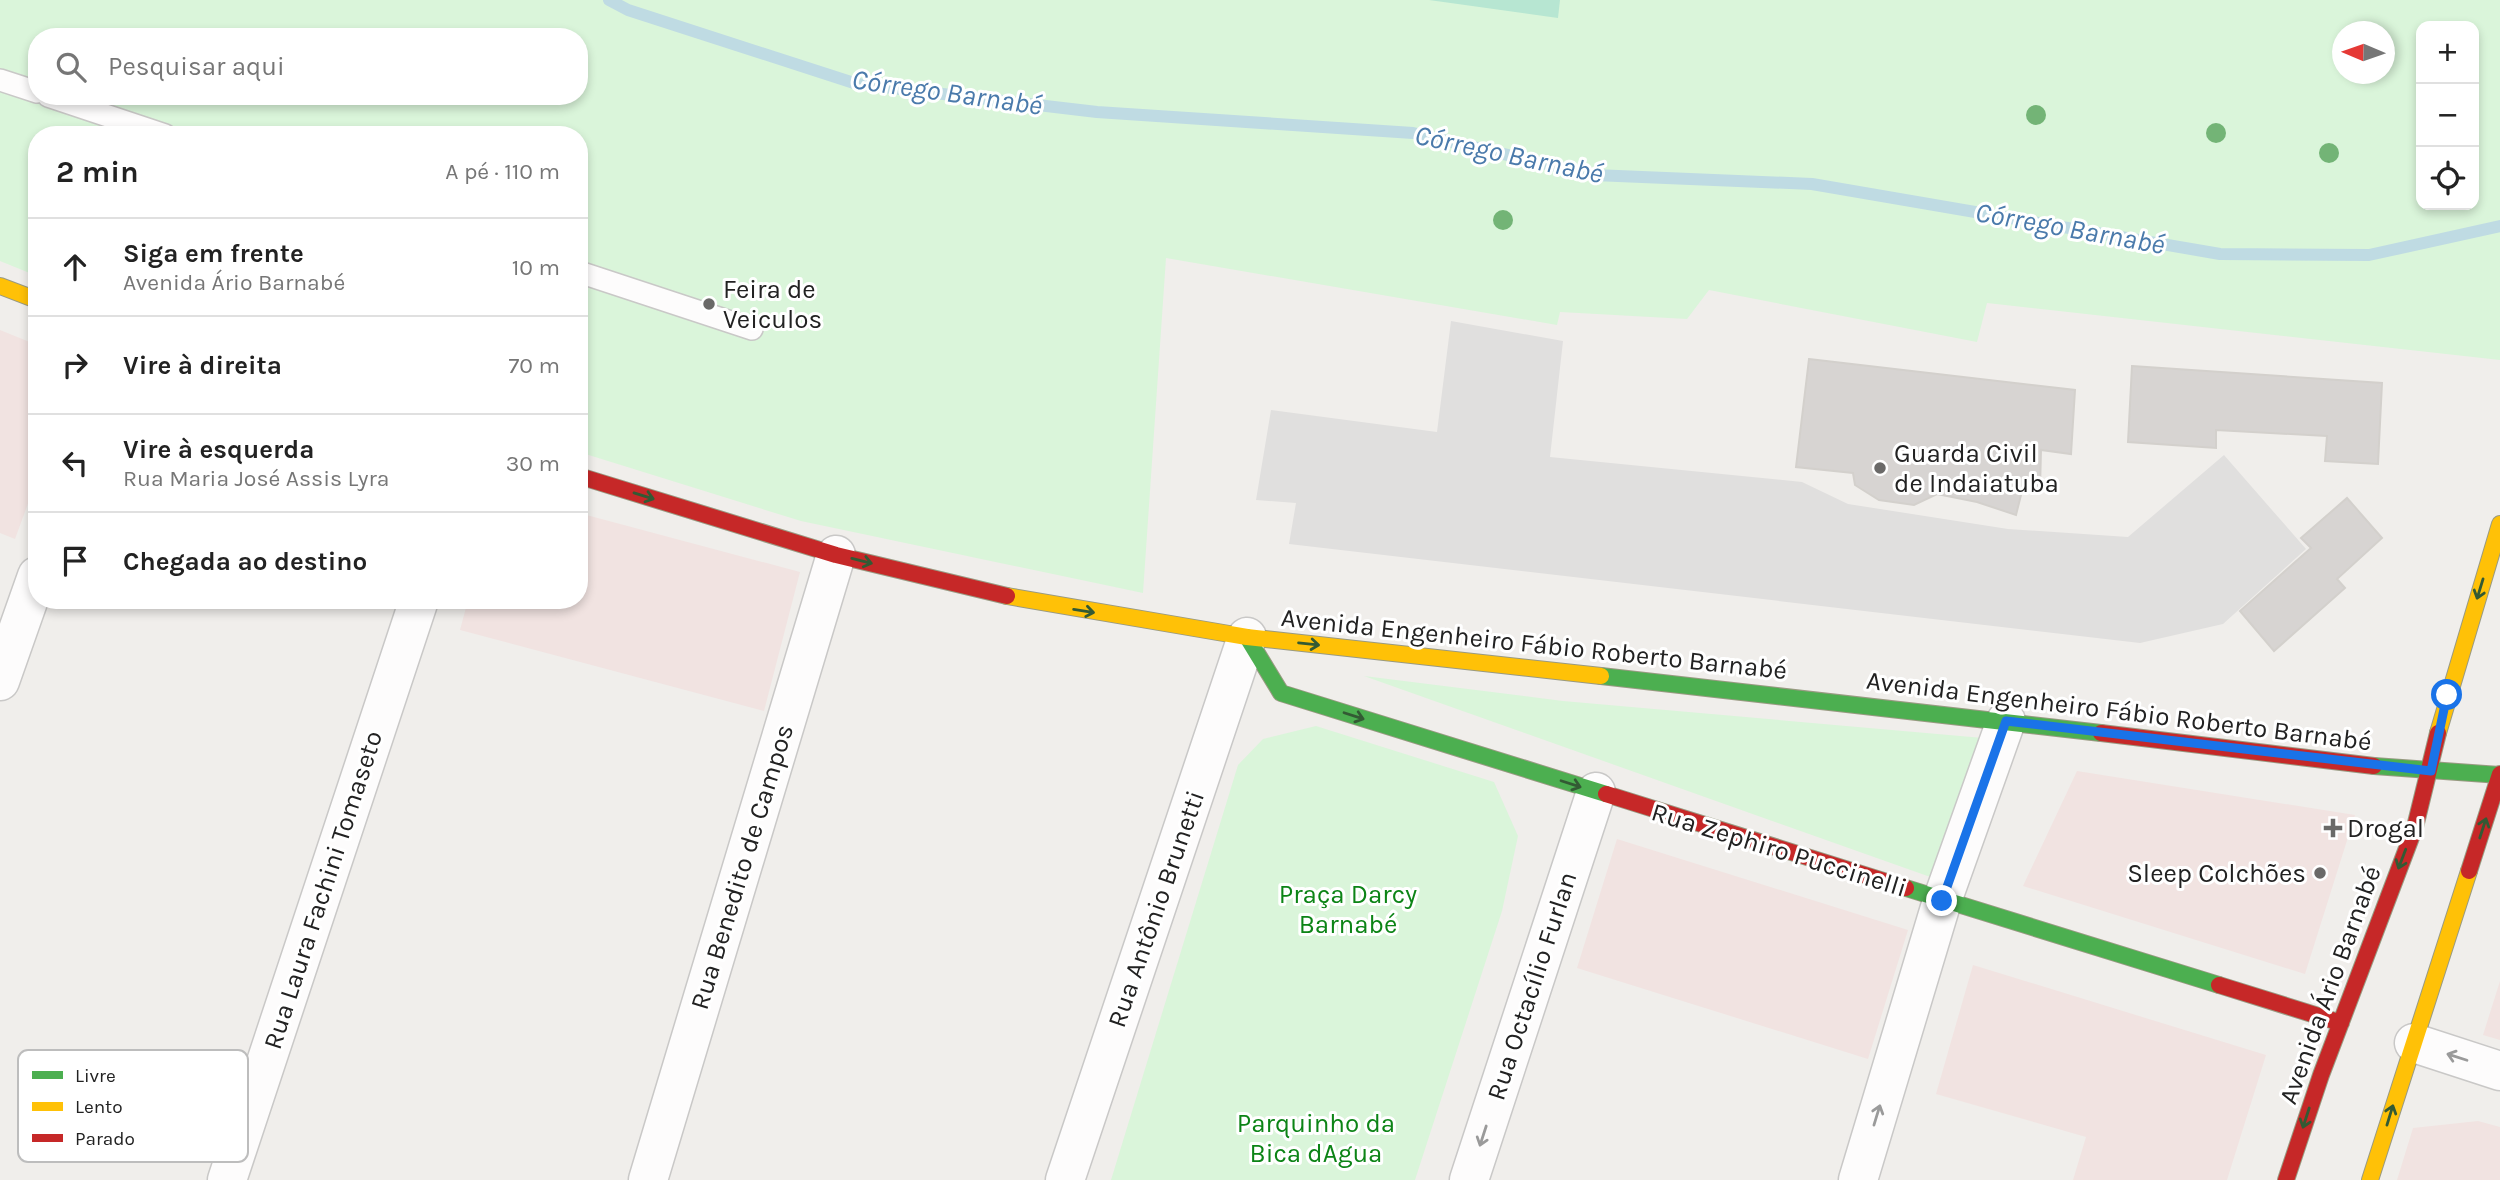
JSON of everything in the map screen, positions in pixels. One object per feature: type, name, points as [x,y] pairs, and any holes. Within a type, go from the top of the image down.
[{"type":"main road","points":[[0,286],[28,297]]},
{"type":"main road","name":"Avenida Engenheiro Fábio Roberto Barnabé","points":[[588,479],[836,555],[1040,604],[1247,638],[2006,721],[2431,771],[2500,775]]},
{"type":"main road","name":"Avenida Ário Barnabé","points":[[2286,1180],[2341,1023],[2415,827],[2431,771],[2447,695],[2500,524]]},
{"type":"main road","name":"Rua Zephiro Puccinelli","points":[[1247,638],[1281,693],[1942,901],[2341,1023]]},
{"type":"main road","points":[[2370,1180],[2500,775]]},
{"type":"street","name":"Rua Benedito de Campos","points":[[648,1180],[836,555]]},
{"type":"street","points":[[0,681],[28,602]]},
{"type":"street","name":"Rua Laura Fachini Tomaseto","points":[[248,1117],[416,609]]},
{"type":"street","name":"Rua Antônio Brunetti","points":[[1065,1180],[1247,638]]},
{"type":"street","points":[[1858,1180],[1942,901],[2006,721]]},
{"type":"street","name":"Rua Octacílio Furlan","points":[[1469,1180],[1595,792]]},
{"type":"street","points":[[2414,1043],[2500,1071]]},
{"type":"street","name":"Rua Laura Fachini Tomaseto","points":[[227,1180],[233,1162]]},
{"type":"lane","points":[[0,80],[28,89]]},
{"type":"lane","points":[[75,105],[138,126]]},
{"type":"lane","points":[[588,275],[752,329]]},
{"type":"shaded area","points":[[1451,321],[1563,341],[1550,457],[1802,482],[1848,504],[2008,529],[2128,537],[2224,455],[2306,549],[2223,624],[2140,643],[1289,544],[1296,503],[1256,500],[1271,410],[1437,432]]},
{"type":"shaded area","points":[[0,330],[28,341],[28,504],[15,539],[0,533]]},
{"type":"shaded area","points":[[588,515],[800,572],[764,711],[460,630],[466,609],[588,609]]},
{"type":"shaded area","points":[[2077,771],[2355,815],[2305,974],[2023,886]]},
{"type":"shaded area","points":[[1617,839],[1908,930],[1868,1059],[1577,968]]},
{"type":"shaded area","points":[[1973,965],[2266,1055],[2227,1180],[2073,1180],[2086,1137],[1936,1094]]},
{"type":"shaded area","points":[[2500,981],[2500,1040],[2483,1035]]},
{"type":"shaded area","points":[[2478,1121],[2500,1127],[2500,1180],[2397,1180],[2413,1128]]},
{"type":"green space","points":[[0,0],[2500,0],[2500,360],[1987,303],[1977,342],[1709,290],[1687,319],[1560,312],[1557,325],[1166,258],[1143,593],[801,521],[588,455],[588,126],[28,126],[28,272],[0,261]]},
{"type":"green space","points":[[1429,0],[1560,0],[1558,18]]},
{"type":"green space","points":[[1364,676],[1563,701],[1983,738],[1936,879]]},
{"type":"green space","name":"Praça Darcy Barnabé","points":[[1316,726],[1494,782],[1518,836],[1502,911],[1415,1180],[1111,1180],[1238,765],[1263,739]]},
{"type":"building","points":[[1809,359],[2075,390],[2071,454],[2041,450],[2040,489],[2022,491],[2016,515],[1977,502],[1937,494],[1914,505],[1879,500],[1855,485],[1853,473],[1796,467]]},
{"type":"building","points":[[2132,366],[2382,383],[2378,464],[2325,461],[2327,436],[2216,430],[2216,448],[2128,442]]},
{"type":"building","points":[[2347,498],[2382,538],[2337,579],[2345,588],[2274,651],[2240,611],[2311,548],[2301,538]]},
{"type":"waterway","name":"Córrego Barnabé","points":[[609,0],[628,10],[857,84],[1097,112],[1413,133],[1594,175],[1812,184],[2220,254],[2369,255],[2500,226]]},
{"type":"traffic: fast","points":[[1247,637],[1281,693],[1606,794]]},
{"type":"traffic: fast","points":[[1601,676],[2101,733]]},
{"type":"traffic: fast","points":[[2374,766],[2500,775]]},
{"type":"traffic: fast","points":[[1906,888],[2219,985]]},
{"type":"traffic: slow","points":[[0,286],[28,297]]},
{"type":"traffic: slow","points":[[2438,733],[2500,524]]},
{"type":"traffic: slow","points":[[1007,596],[1247,637],[1601,676]]},
{"type":"traffic: slow","points":[[2370,1180],[2469,871]]},
{"type":"traffic: jam","points":[[588,479],[836,555],[1007,596]]},
{"type":"traffic: jam","points":[[2101,733],[2374,766]]},
{"type":"traffic: jam","points":[[2286,1180],[2321,1075],[2415,827],[2438,733]]},
{"type":"traffic: jam","points":[[2469,871],[2500,774]]},
{"type":"traffic: jam","points":[[1606,794],[1906,888]]},
{"type":"traffic: jam","points":[[2219,985],[2341,1023]]},
{"type":"place","name":"Feira de Veiculos","points":[[709,304]]},
{"type":"place","name":"Guarda Civil de Indaiatuba","points":[[1880,468]]},
{"type":"place","name":"Drogal","points":[[2333,828]]},
{"type":"place","name":"Sleep Colchões","points":[[2320,873]]},
{"type":"route","points":[[1942,901],[2006,721],[2431,771],[2447,695]]},
{"type":"park label","name":"Parquinho da Bica dAgua","points":[[1316,1138]]}]
